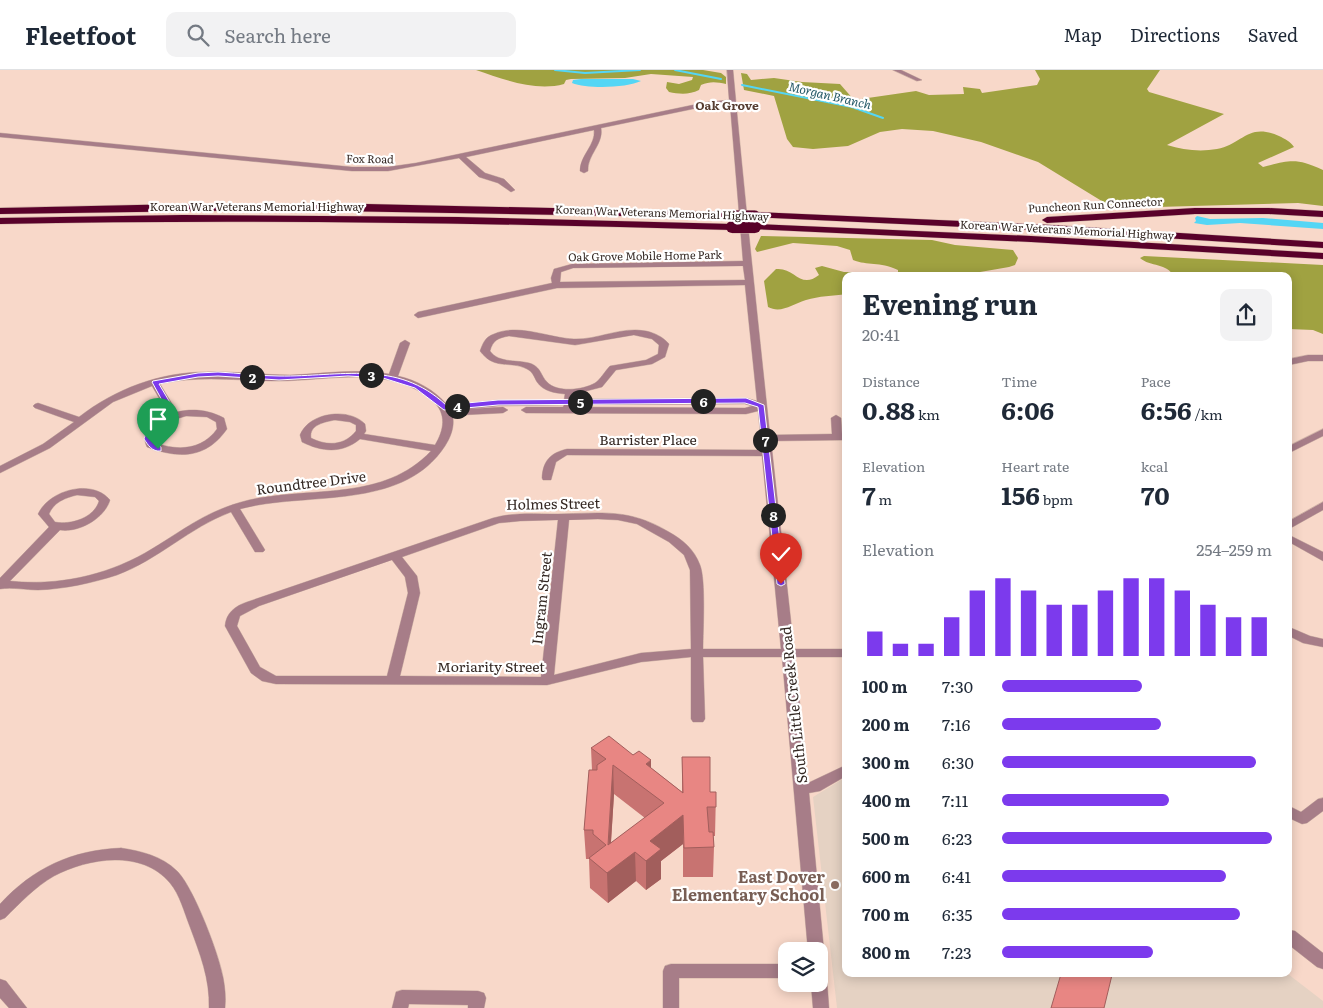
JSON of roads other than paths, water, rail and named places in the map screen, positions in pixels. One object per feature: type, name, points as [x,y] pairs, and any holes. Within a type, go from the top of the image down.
[{"type":"highway","name":"Korean War Veterans Memorial Highway","points":[[0,211],[109,208],[300,207],[755,215],[1149,234],[1323,245]]},
{"type":"highway","name":"Puncheon Run Connector","points":[[868,220],[1022,220],[1229,210],[1323,214]]},
{"type":"highway","name":"Korean War Veterans Memorial Highway","points":[[0,221],[150,218],[360,219],[755,227],[1031,239],[1323,257]]},
{"type":"street","name":"South Little Creek Road","points":[[730,70],[766,453],[802,789],[815,942]]},
{"type":"street","points":[[896,70],[920,80]]},
{"type":"street","name":"Fox Road","points":[[0,135],[362,169],[396,168],[462,156],[707,104],[734,102]]},
{"type":"street","points":[[584,171],[583,166],[598,138],[597,128]]},
{"type":"street","points":[[462,156],[482,175],[501,181],[511,190]]},
{"type":"street","name":"Oak Grove Mobile Home Park","points":[[557,285],[555,278],[558,271],[572,266],[748,264]]},
{"type":"street","points":[[418,315],[557,285],[750,282]]},
{"type":"street","points":[[639,332],[652,335],[664,344],[662,355],[655,360],[612,368],[599,385],[580,391],[568,401],[547,387],[541,381],[537,372],[531,367],[500,362],[490,358],[485,351],[486,346],[495,337],[514,333],[577,342],[592,341],[623,333],[639,332]]},
{"type":"street","points":[[392,378],[405,343]]},
{"type":"street","points":[[1292,361],[1308,358],[1323,358]]},
{"type":"street","points":[[0,470],[45,447],[115,397],[155,382],[178,377],[208,374],[279,378],[348,374],[392,378],[424,390],[446,411],[506,410],[568,401],[746,411],[762,406]]},
{"type":"street","points":[[155,382],[174,416]]},
{"type":"street","points":[[38,406],[81,421]]},
{"type":"street","name":"Roundtree Drive","points":[[0,585],[24,587],[72,583],[110,573],[130,565],[152,554],[197,523],[234,508],[268,500],[333,496],[375,488],[422,465],[438,449],[448,427],[446,411]]},
{"type":"street","points":[[186,413],[208,414],[222,422],[223,428],[214,440],[193,450],[168,452],[151,445],[148,439],[149,432],[155,426],[174,416],[186,413]]},
{"type":"street","points":[[359,436],[362,431],[359,422],[344,417],[325,418],[317,421],[310,426],[305,435],[311,444],[327,447],[346,444],[359,436],[438,449]]},
{"type":"street","points":[[765,438],[842,437],[836,418]]},
{"type":"street","points":[[1292,448],[1323,432]]},
{"type":"street","name":"Barrister Place","points":[[546,478],[551,459],[567,452],[766,453]]},
{"type":"street","points":[[0,585],[57,526],[87,522],[102,512],[105,501],[102,496],[87,492],[67,494],[58,498],[50,503],[43,514],[49,523],[57,526]]},
{"type":"street","points":[[1292,524],[1323,506]]},
{"type":"street","points":[[234,508],[259,550]]},
{"type":"street","name":"Holmes Street","points":[[233,616],[250,605],[497,520],[514,517],[614,517],[639,521],[671,538],[689,552],[696,570],[698,719]]},
{"type":"street","name":"Ingram Street","points":[[547,681],[564,517]]},
{"type":"street","points":[[1292,540],[1323,557]]},
{"type":"street","points":[[392,681],[414,593],[411,576],[395,556]]},
{"type":"street","name":"Moriarity Street","points":[[233,616],[231,626],[252,665],[260,675],[267,678],[392,681],[547,681],[568,679],[655,656],[697,653],[842,653]]},
{"type":"street","points":[[1292,632],[1308,640],[1323,643]]},
{"type":"street","points":[[802,789],[815,787],[842,772]]},
{"type":"street","points":[[1292,813],[1302,819],[1323,803]]},
{"type":"street","points":[[0,914],[33,882],[65,864],[104,855],[125,855],[157,864],[172,874],[187,899],[217,980],[217,1008]]},
{"type":"street","points":[[1292,937],[1323,954]]},
{"type":"street","points":[[1292,937],[1323,962]]},
{"type":"street","points":[[671,1008],[671,971],[778,971]]},
{"type":"street","points":[[0,986],[8,992],[19,1008]]},
{"type":"street","points":[[820,992],[821,1008]]},
{"type":"street","points":[[400,1008],[402,997],[478,998],[476,1008]]},
{"type":"water","points":[[633,79],[641,81],[607,87],[572,83],[573,80]]},
{"type":"water","points":[[1197,216],[1210,219],[1263,218],[1323,223],[1323,229],[1240,223],[1207,225],[1194,223]]},
{"type":"waterway","name":"Morgan Branch","points":[[555,70],[585,73],[640,70]]},
{"type":"waterway","name":"Morgan Branch","points":[[675,70],[721,79]]},
{"type":"waterway","name":"Morgan Branch","points":[[742,85],[852,107],[883,118]]},
{"type":"place","name":"East Dover Elementary School","points":[[835,885]]},
{"type":"district","name":"Oak Grove","points":[[727,105]]}]
